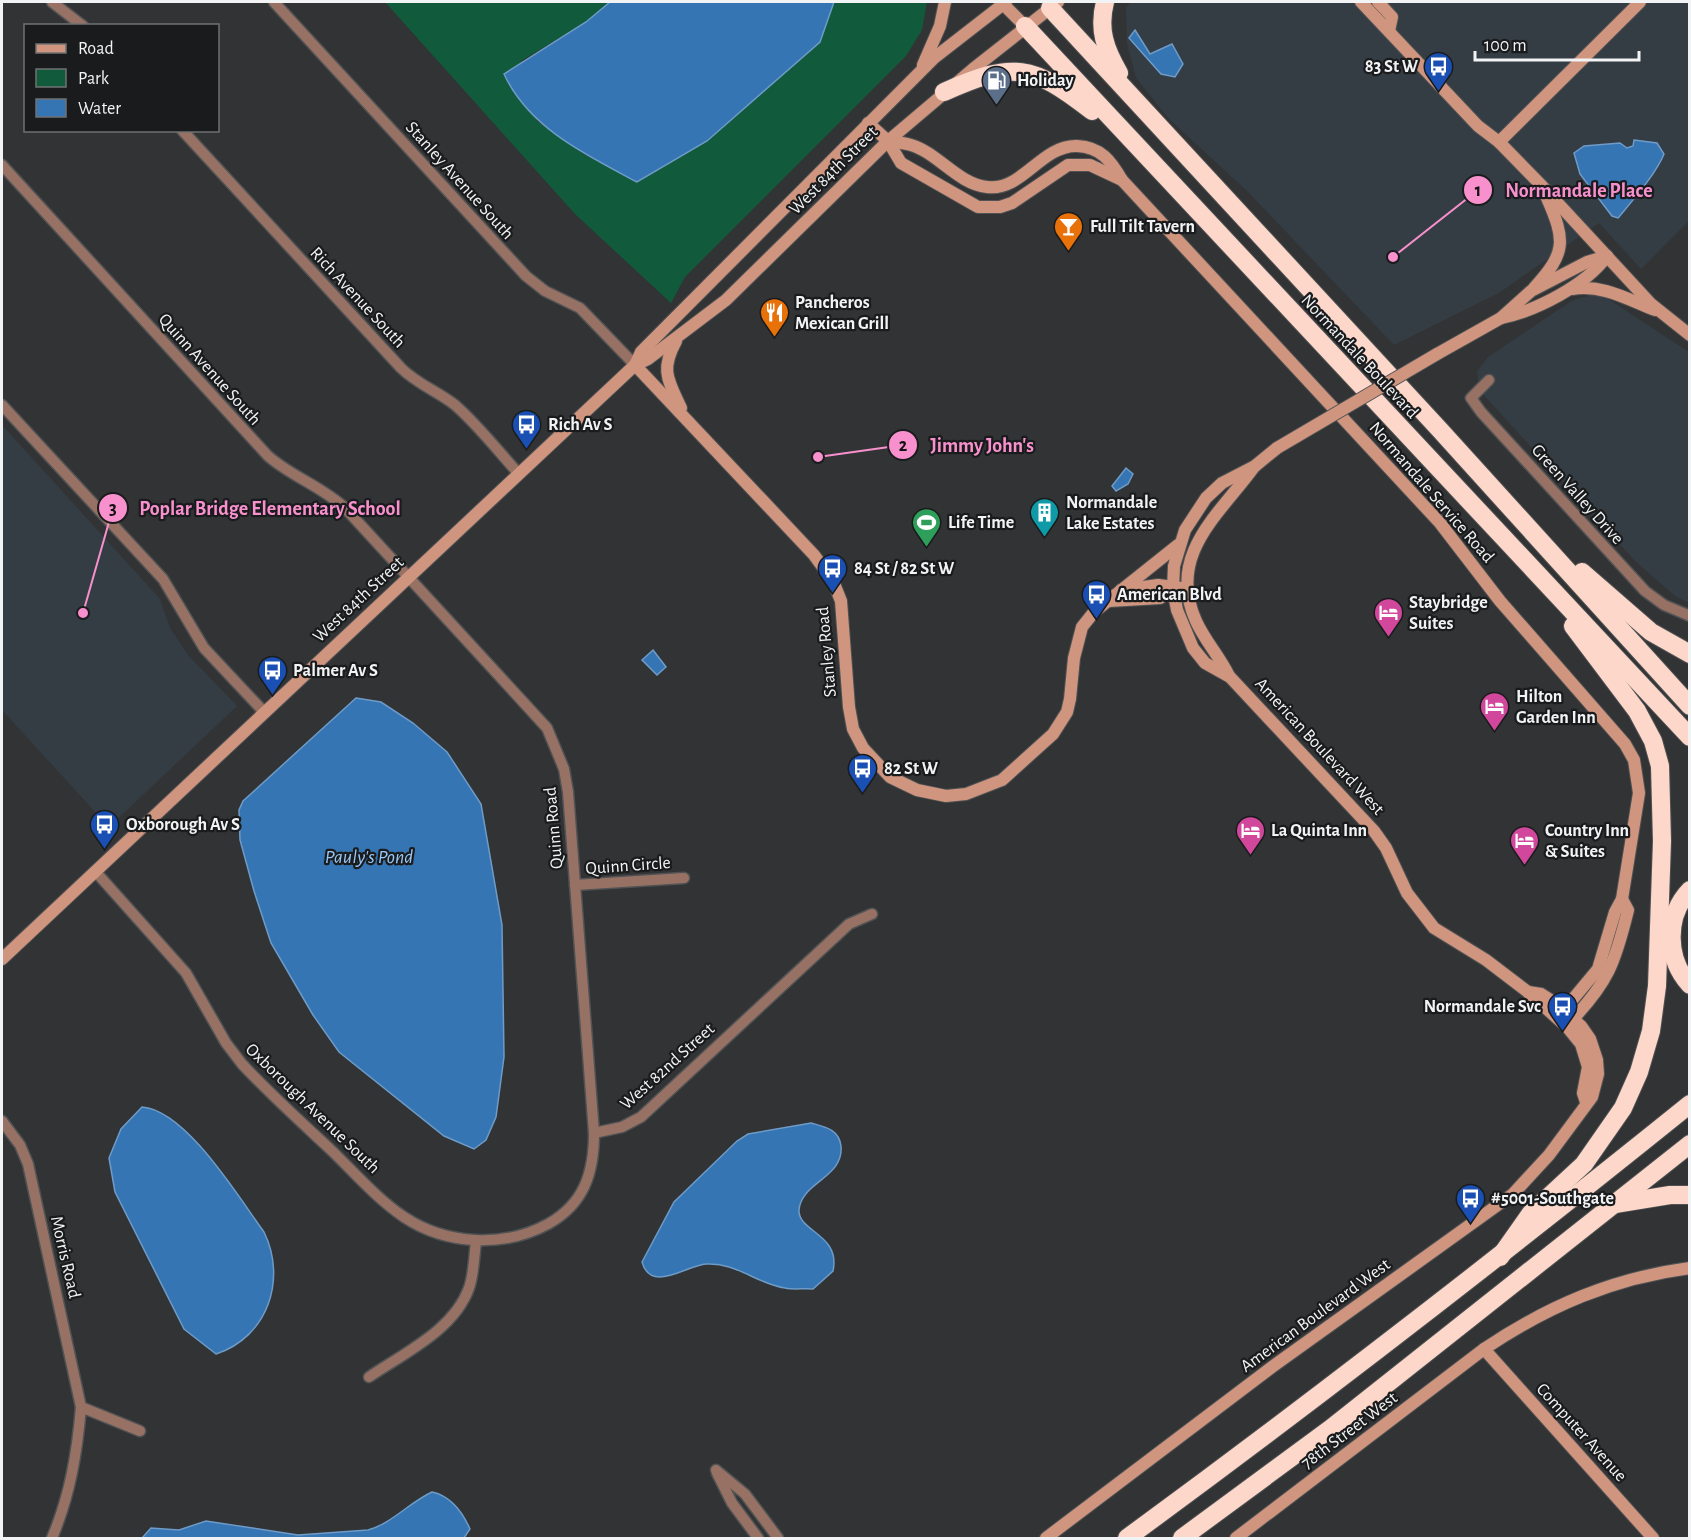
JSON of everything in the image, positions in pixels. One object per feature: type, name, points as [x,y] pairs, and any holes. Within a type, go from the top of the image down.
[{"type":"highway","points":[[1105,2],[1101,21],[1108,54],[1137,103]]},
{"type":"highway","name":"Normandale Boulevard","points":[[1051,4],[1137,103],[1689,706]]},
{"type":"highway","name":"Normandale Boulevard","points":[[1025,26],[1514,552],[1613,652],[1689,737]]},
{"type":"highway","points":[[944,93],[980,76],[1023,71],[1060,86],[1133,144]]},
{"type":"highway","points":[[1483,479],[1616,604],[1651,632],[1689,654]]},
{"type":"highway","points":[[1500,1257],[1532,1213],[1584,1164],[1623,1108],[1639,1072],[1651,1031],[1657,986],[1663,793],[1660,766],[1653,741],[1637,711],[1604,665],[1514,552]]},
{"type":"highway","points":[[1689,890],[1676,914],[1671,933],[1675,961],[1689,985]]},
{"type":"highway","points":[[1127,1539],[1283,1424],[1500,1257],[1689,1104]]},
{"type":"highway","points":[[1182,1539],[1330,1429],[1689,1144]]},
{"type":"highway","points":[[1613,1205],[1670,1195],[1689,1195]]},
{"type":"street","points":[[52,2],[80,24]]},
{"type":"street","name":"Stanley Avenue South","points":[[274,2],[526,276],[545,291],[580,308],[635,364]]},
{"type":"street","points":[[920,72],[940,26],[945,2]]},
{"type":"street","name":"West 84th Street","points":[[2,960],[635,364],[641,352],[920,72],[952,42],[1004,2]]},
{"type":"street","name":"Normandale Boulevard","points":[[1004,2],[1025,26]]},
{"type":"street","points":[[1361,2],[1478,126],[1499,142],[1542,186],[1661,313],[1689,335]]},
{"type":"street","points":[[1378,2],[1392,17],[1389,31]]},
{"type":"street","points":[[1499,142],[1640,2]]},
{"type":"street","name":"West 84th Street","points":[[635,364],[648,359],[678,338],[734,292],[888,141],[1051,4]]},
{"type":"street","points":[[868,123],[888,141]]},
{"type":"street","name":"Rich Avenue South","points":[[184,132],[401,368],[415,382],[452,403],[519,474]]},
{"type":"street","name":"Normandale Service Road","points":[[888,141],[901,163],[978,207],[1000,207],[1012,203],[1056,170],[1068,165],[1090,165],[1122,180]]},
{"type":"street","name":"Normandale Service Road","points":[[888,141],[912,145],[962,176],[989,188],[1012,182],[1044,157],[1070,146],[1085,146],[1099,151],[1111,160],[1122,180],[1440,523],[1500,601],[1625,744],[1634,760],[1639,793],[1622,899],[1615,912],[1598,969],[1565,1018]]},
{"type":"street","name":"Quinn Avenue South","points":[[2,165],[268,456],[286,471],[335,498],[409,577]]},
{"type":"street","points":[[1531,291],[1551,269],[1562,243],[1558,222],[1542,186]]},
{"type":"street","name":"American Boulevard West","points":[[1501,318],[1525,313],[1565,290],[1596,271],[1607,256]]},
{"type":"street","name":"American Boulevard West","points":[[1230,677],[1205,663],[1193,648],[1177,610],[1173,589],[1178,545],[1193,515],[1206,498],[1222,483],[1255,466],[1277,448],[1501,318],[1531,291],[1587,262],[1607,256]]},
{"type":"street","points":[[1565,290],[1587,286],[1603,289],[1661,313]]},
{"type":"street","points":[[678,338],[668,356],[665,369],[684,417]]},
{"type":"street","name":"Stanley Road","points":[[635,364],[814,555],[836,587],[844,618],[849,707],[853,729],[862,748],[890,777],[917,790],[946,796],[966,794],[1002,780],[1061,724],[1070,699],[1074,658],[1082,627],[1094,612],[1109,601]]},
{"type":"street","name":"Green Valley Drive","points":[[1489,380],[1472,398],[1481,412],[1645,591],[1664,605],[1689,616]]},
{"type":"street","points":[[2,405],[163,579],[204,648],[264,712]]},
{"type":"street","name":"American Boulevard West","points":[[1046,1539],[1272,1367],[1513,1194],[1565,1135],[1586,1102],[1582,1093],[1588,1067],[1581,1044],[1565,1018],[1536,1001],[1528,992],[1434,927],[1407,893],[1374,831],[1230,677],[1196,620],[1188,588],[1193,554],[1199,536],[1255,466]]},
{"type":"street","points":[[1109,601],[1178,545]]},
{"type":"street","name":"Quinn Road","points":[[409,577],[546,728],[564,769],[594,1133]]},
{"type":"street","points":[[1119,591],[1158,585],[1173,589],[1188,588]]},
{"type":"street","points":[[1109,601],[1160,598],[1173,589]]},
{"type":"street","name":"Oxborough Avenue South","points":[[95,871],[186,973],[226,1043],[259,1083],[405,1217],[448,1236],[476,1242]]},
{"type":"street","name":"Quinn Circle","points":[[575,885],[684,878]]},
{"type":"street","name":"West 82nd Street","points":[[594,1133],[622,1127],[641,1117],[849,924],[872,914]]},
{"type":"street","name":"Morris Road","points":[[2,1121],[20,1144],[28,1164],[81,1407]]},
{"type":"street","points":[[369,1377],[440,1328],[453,1316],[470,1286],[476,1242],[519,1236],[560,1217],[574,1205],[586,1188],[592,1169],[594,1133]]},
{"type":"street","points":[[1484,1349],[1520,1325],[1565,1301],[1627,1279],[1689,1268]]},
{"type":"street","name":"78th Street West","points":[[1236,1539],[1484,1349]]},
{"type":"street","name":"Computer Avenue","points":[[1484,1349],[1653,1539]]},
{"type":"street","points":[[52,1539],[66,1503],[76,1463],[81,1407],[140,1431]]},
{"type":"street","points":[[758,1539],[732,1503],[716,1470],[745,1494],[778,1539]]},
{"type":"shaded area","points":[[1130,2],[1689,2],[1689,221],[1641,269],[1599,223],[1499,293],[1394,345],[1248,192],[1169,119],[1136,78],[1127,44],[1126,8]]},
{"type":"shaded area","points":[[1599,293],[1689,352],[1689,603],[1675,596],[1635,561],[1479,390],[1477,371],[1488,357],[1573,300]]},
{"type":"shaded area","points":[[2,425],[160,599],[170,628],[188,655],[237,706],[109,827],[2,710]]},
{"type":"green space","points":[[385,2],[610,2],[586,22],[521,61],[537,121],[584,154],[637,181],[707,141],[820,42],[834,2],[927,2],[922,30],[906,56],[685,277],[671,303],[575,214]]},
{"type":"water","points":[[610,2],[834,2],[820,42],[707,141],[637,182],[579,150],[544,125],[528,110],[504,74],[586,22]]},
{"type":"water","points":[[1135,30],[1150,54],[1172,44],[1183,64],[1175,77],[1161,74],[1129,38]]},
{"type":"water","points":[[1634,140],[1657,143],[1664,154],[1650,179],[1618,218],[1612,216],[1580,174],[1574,153],[1584,146],[1620,143],[1627,148],[1633,146]]},
{"type":"water","points":[[1126,468],[1133,474],[1128,484],[1116,491],[1112,486]]},
{"type":"water","points":[[653,650],[666,667],[657,675],[642,660]]},
{"type":"water","name":"Pauly's Pond","points":[[356,698],[381,702],[413,723],[447,752],[481,804],[502,925],[504,1057],[496,1117],[486,1140],[474,1149],[444,1136],[339,1052],[313,1015],[271,943],[240,840],[239,810],[243,801]]},
{"type":"water","points":[[142,1107],[159,1112],[176,1123],[193,1139],[226,1178],[264,1232],[271,1250],[274,1268],[273,1287],[260,1320],[249,1334],[234,1346],[216,1354],[184,1329],[115,1192],[109,1158],[121,1129]]},
{"type":"water","points":[[811,1123],[834,1132],[841,1146],[836,1166],[807,1193],[799,1210],[805,1224],[831,1249],[834,1259],[833,1271],[813,1289],[788,1289],[717,1264],[706,1264],[661,1277],[653,1276],[647,1271],[642,1262],[674,1202],[737,1141],[748,1134]]},
{"type":"water","points":[[432,1492],[445,1497],[459,1510],[470,1529],[464,1538],[142,1538],[151,1528],[179,1530],[206,1521],[298,1535],[368,1530],[385,1523]]},
{"type":"place","name":"83 St W","points":[[1439,92]]},
{"type":"place","name":"Holiday","points":[[996,106]]},
{"type":"place","name":"Full Tilt Tavern","points":[[1069,252]]},
{"type":"place","name":"Normandale Place","points":[[1393,257]]},
{"type":"place","name":"Pancheros Mexican Grill","points":[[774,338]]},
{"type":"place","name":"Rich Av S","points":[[527,450]]},
{"type":"place","name":"Jimmy John's","points":[[818,457]]},
{"type":"place","name":"Normandale Lake Estates","points":[[1045,538]]},
{"type":"place","name":"Life Time","points":[[927,548]]},
{"type":"place","name":"84 St / 82 St W","points":[[833,594]]},
{"type":"place","name":"Poplar Bridge Elementary School","points":[[83,613]]},
{"type":"place","name":"American Blvd","points":[[1096,620]]},
{"type":"place","name":"Staybridge Suites","points":[[1388,638]]},
{"type":"place","name":"Palmer Av S","points":[[272,696]]},
{"type":"place","name":"Hilton Garden Inn","points":[[1495,732]]},
{"type":"place","name":"82 St W","points":[[863,794]]},
{"type":"place","name":"Oxborough Av S","points":[[105,850]]},
{"type":"place","name":"La Quinta Inn","points":[[1250,856]]},
{"type":"place","name":"Country Inn & Suites","points":[[1524,866]]},
{"type":"place","name":"Normandale Svc","points":[[1562,1032]]},
{"type":"place","name":"#5001-Southgate","points":[[1470,1224]]}]
